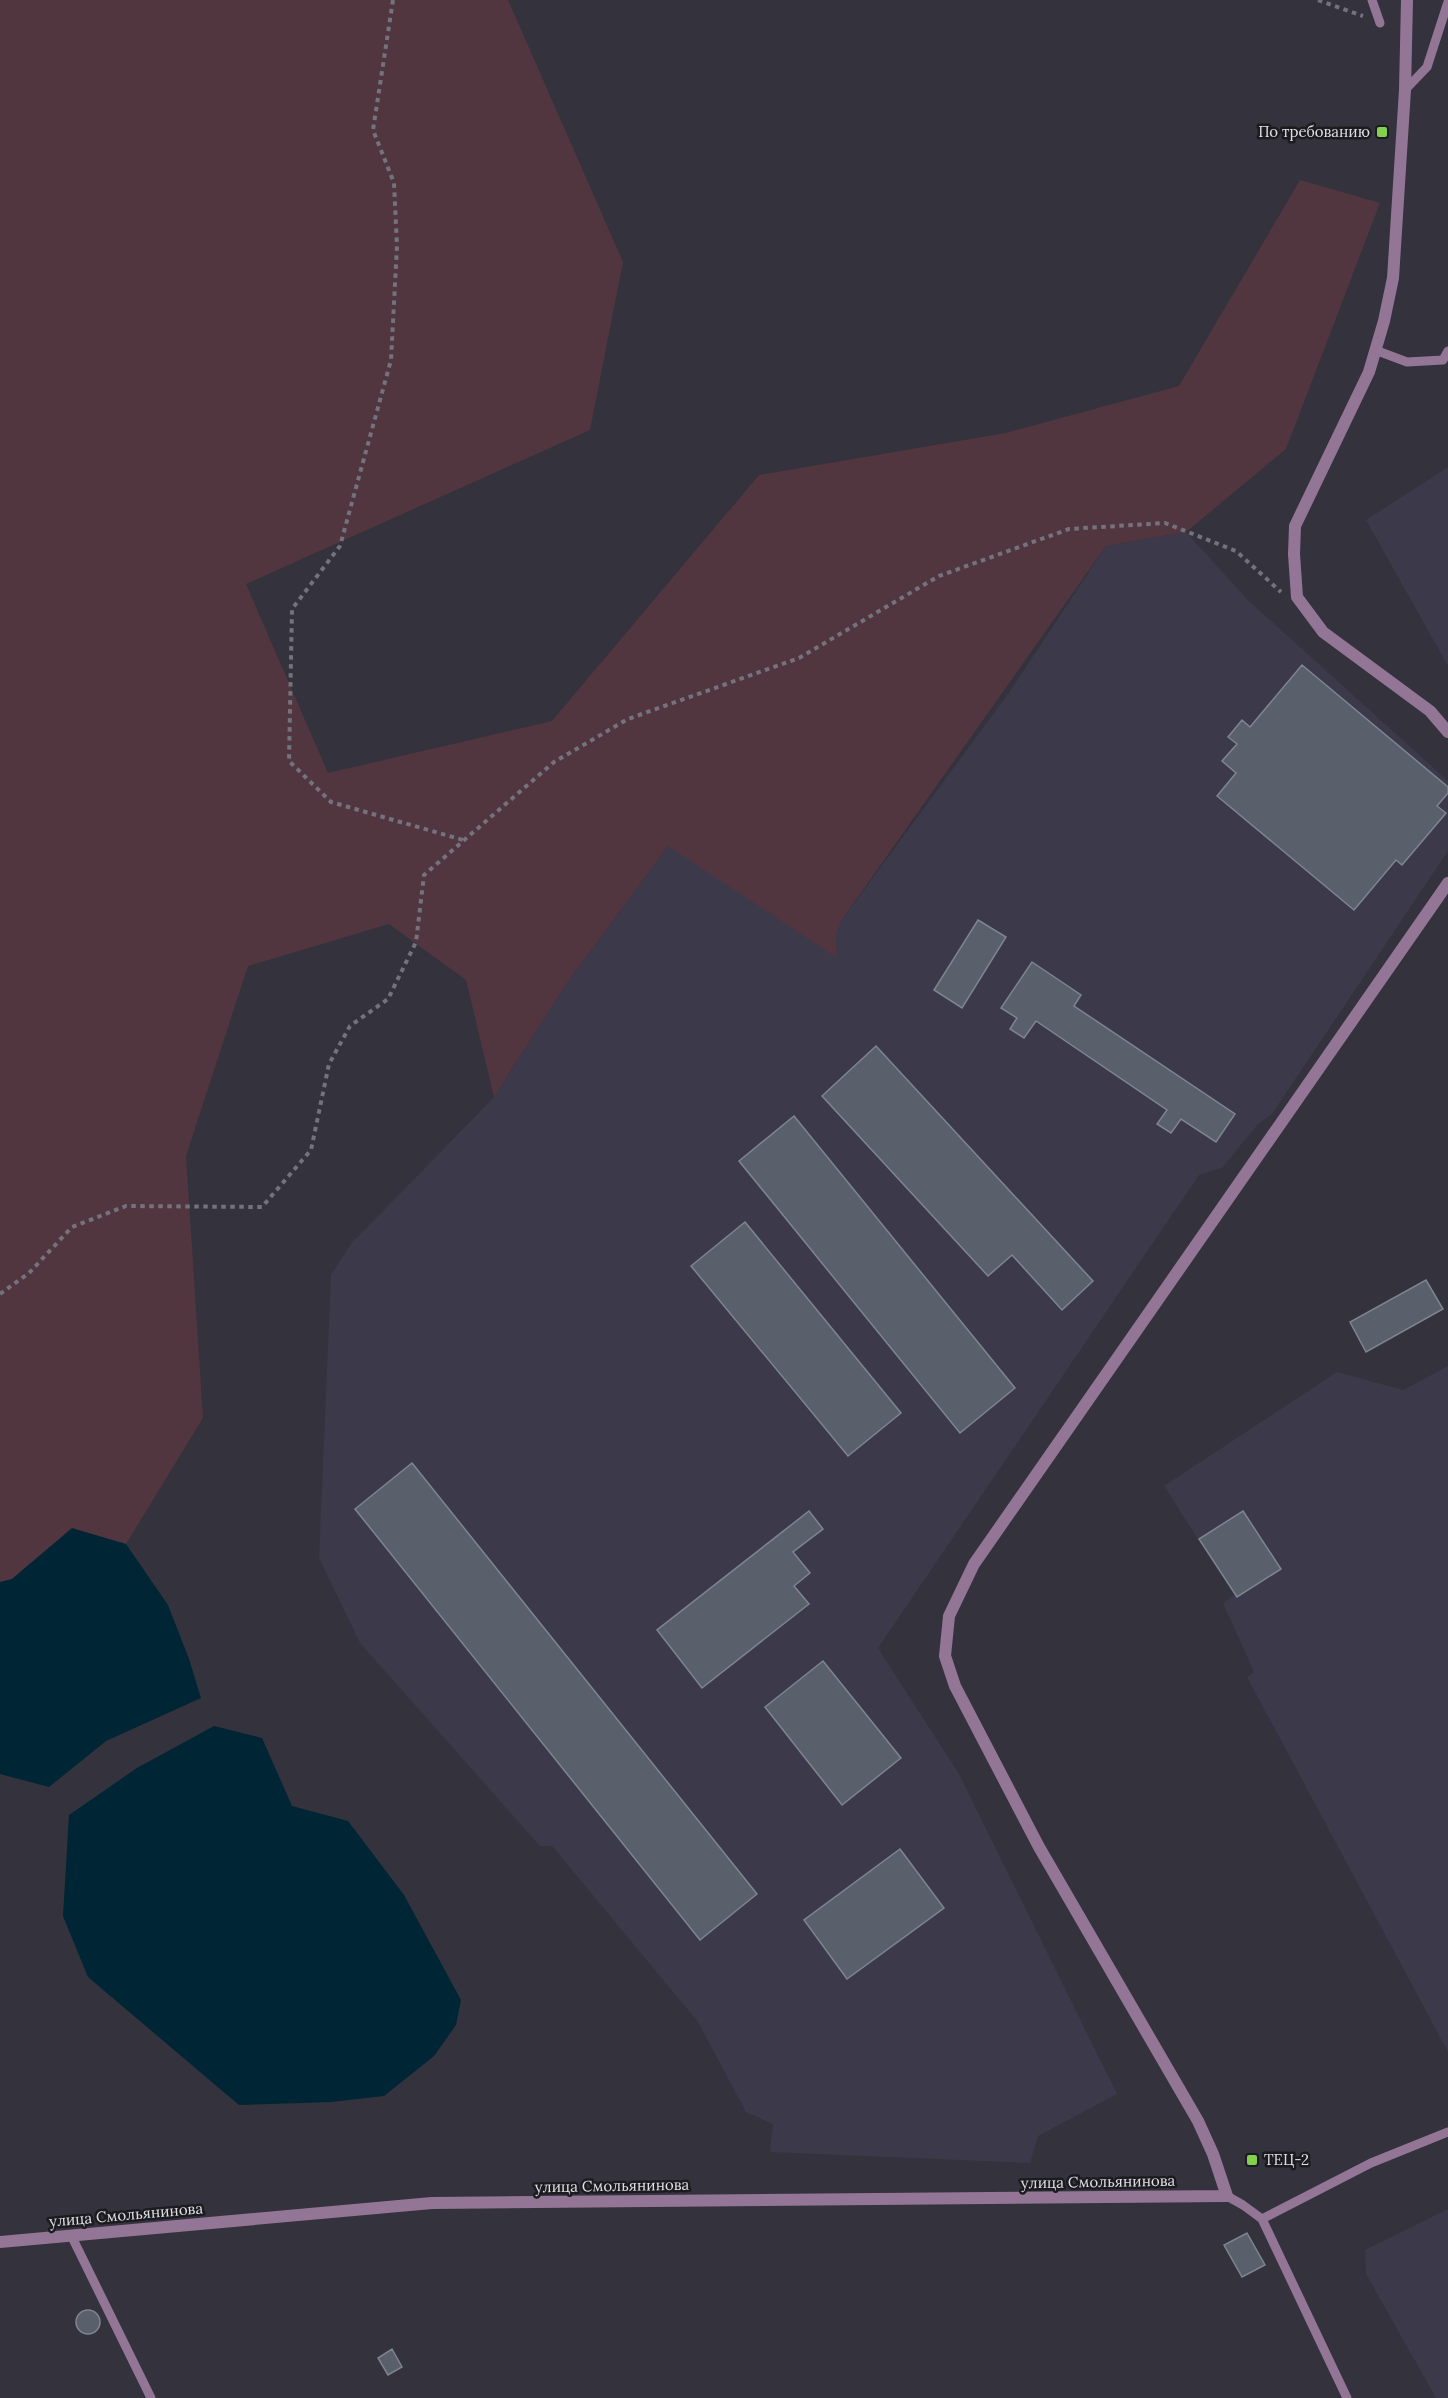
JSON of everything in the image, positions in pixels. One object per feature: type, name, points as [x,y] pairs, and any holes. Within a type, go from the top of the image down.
[{"type":"street","points":[[1407,0],[1405,90],[1394,278],[1369,372],[1295,526],[1294,554],[1297,597],[1323,632],[1430,711],[1448,732]]},
{"type":"street","points":[[1227,2196],[1213,2154],[1198,2121],[1039,1847],[955,1686],[945,1656],[949,1616],[974,1564],[1448,883]]},
{"type":"street","name":"улица Смольянинова","points":[[0,2242],[432,2203],[1227,2196]]},
{"type":"lane","points":[[1372,0],[1380,23]]},
{"type":"lane","points":[[1405,90],[1427,67],[1448,2]]},
{"type":"lane","points":[[1375,350],[1407,363],[1443,360],[1448,351]]},
{"type":"lane","points":[[1262,2219],[1371,2163],[1448,2132]]},
{"type":"lane","points":[[1227,2196],[1262,2219],[1347,2398]]},
{"type":"lane","points":[[71,2235],[151,2398]]},
{"type":"path","points":[[393,0],[373,130],[394,183],[397,246],[391,360],[340,546],[292,609],[289,761],[331,802],[464,840]]},
{"type":"path","points":[[0,1294],[29,1273],[72,1227],[126,1206],[262,1207],[311,1150],[329,1064],[350,1026],[388,999],[416,942],[424,875],[554,762],[628,719],[799,658],[939,576],[1069,529],[1165,523],[1236,551],[1288,599]]},
{"type":"shaded area","points":[[0,0],[508,0],[623,262],[590,430],[246,584],[328,773],[552,721],[759,475],[1006,433],[1179,386],[1300,180],[1380,203],[1286,449],[1186,532],[1106,546],[841,921],[836,936],[837,958],[668,846],[567,983],[494,1097],[466,980],[389,924],[248,966],[186,1156],[203,1418],[126,1544],[72,1529],[12,1579],[0,1582]]},
{"type":"shaded area","points":[[1448,467],[1448,666],[1366,520]]},
{"type":"shaded area","points":[[1186,532],[1248,600],[1448,781],[1448,851],[1272,1114],[1258,1124],[1222,1168],[1199,1175],[878,1648],[959,1774],[1117,2094],[1038,2136],[1030,2163],[770,2152],[773,2124],[746,2112],[698,2022],[552,1846],[540,1846],[360,1643],[319,1558],[331,1275],[351,1244],[494,1097],[567,983],[668,846],[836,936],[841,921],[1010,691],[1106,546]]},
{"type":"shaded area","points":[[1448,1366],[1448,2052],[1247,1677],[1254,1672],[1223,1603],[1234,1595],[1164,1486],[1337,1372],[1403,1390]]},
{"type":"shaded area","points":[[1448,2209],[1448,2398],[1436,2398],[1366,2274],[1365,2250]]},
{"type":"water","points":[[72,1528],[126,1544],[168,1605],[201,1698],[106,1741],[49,1787],[0,1774],[0,1582],[12,1579]]},
{"type":"water","points":[[214,1726],[262,1738],[292,1806],[348,1821],[404,1895],[461,2000],[456,2025],[434,2056],[384,2096],[331,2102],[239,2105],[88,1977],[63,1916],[69,1815],[137,1768]]},
{"type":"building","points":[[1302,665],[1448,787],[1448,793],[1437,806],[1446,813],[1402,865],[1396,860],[1354,910],[1217,796],[1236,773],[1222,761],[1237,744],[1228,737],[1242,720],[1250,727]]},
{"type":"building","points":[[978,920],[1006,937],[962,1008],[934,990]]},
{"type":"building","points":[[1032,962],[1081,995],[1074,1006],[1235,1114],[1216,1142],[1181,1119],[1171,1133],[1157,1124],[1167,1110],[1036,1021],[1024,1038],[1010,1029],[1017,1018],[1001,1008]]},
{"type":"building","points":[[876,1046],[1093,1281],[1062,1310],[1012,1255],[988,1276],[822,1096]]},
{"type":"building","points":[[794,1116],[1015,1388],[960,1433],[739,1161]]},
{"type":"building","points":[[745,1222],[901,1413],[848,1456],[691,1266]]},
{"type":"building","points":[[1426,1280],[1443,1309],[1366,1352],[1350,1322]]},
{"type":"building","points":[[412,1463],[757,1894],[700,1940],[355,1509]]},
{"type":"building","points":[[809,1511],[823,1529],[793,1552],[810,1573],[794,1586],[809,1604],[702,1688],[657,1630]]},
{"type":"building","points":[[1243,1511],[1281,1569],[1237,1597],[1199,1539]]},
{"type":"building","points":[[823,1661],[901,1758],[842,1805],[765,1707]]},
{"type":"building","points":[[900,1849],[944,1908],[847,1979],[804,1920]]},
{"type":"building","points":[[1247,2233],[1265,2265],[1242,2277],[1224,2245]]},
{"type":"building","points":[[88,2310],[97,2313],[100,2322],[97,2331],[88,2334],[79,2331],[76,2322],[79,2313]]},
{"type":"building","points":[[392,2349],[402,2367],[388,2375],[378,2358]]},
{"type":"place","name":"По требованию","points":[[1382,132]]},
{"type":"place","name":"ТЕЦ-2","points":[[1252,2160]]}]
